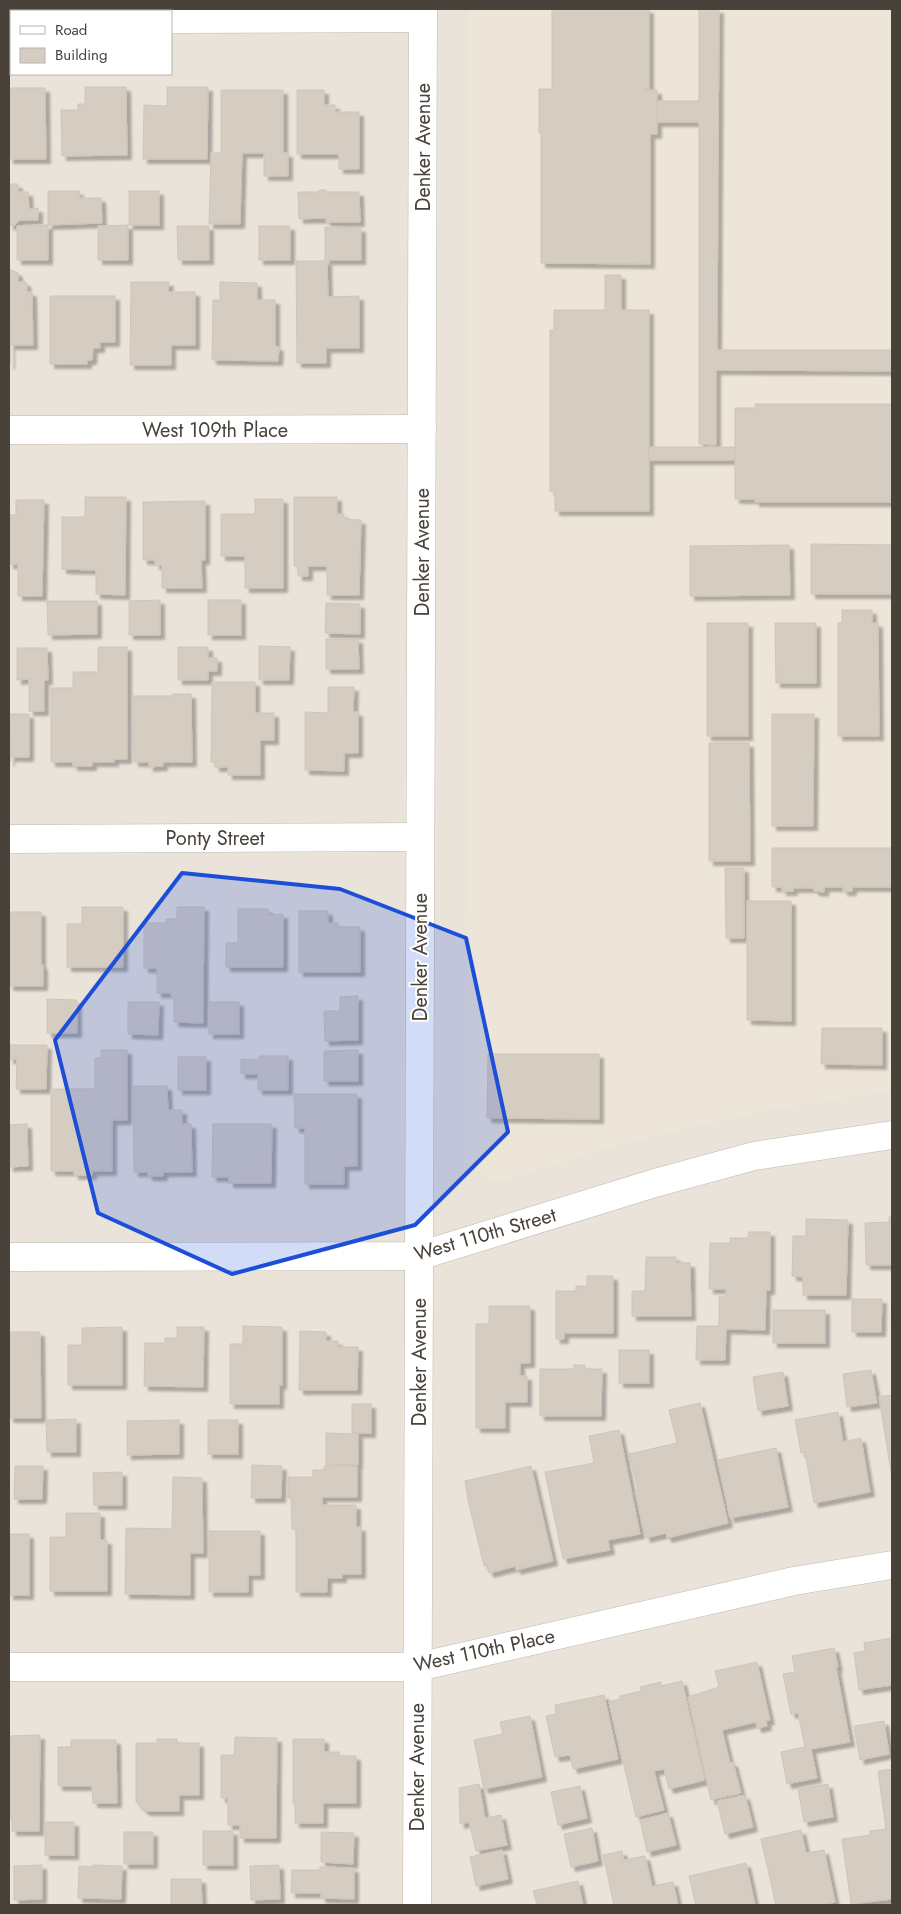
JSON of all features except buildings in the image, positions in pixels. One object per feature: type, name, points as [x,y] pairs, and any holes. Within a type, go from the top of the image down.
[{"type":"street","points":[[172,19],[423,13]]},
{"type":"street","name":"Denker Avenue","points":[[416,1905],[423,13]]},
{"type":"street","name":"West 109th Place","points":[[9,430],[422,429]]},
{"type":"street","name":"Ponty Street","points":[[9,839],[420,837]]},
{"type":"street","name":"West 110th Street","points":[[9,1257],[419,1256],[655,1183],[754,1156],[892,1135]]},
{"type":"street","name":"West 110th Place","points":[[9,1667],[418,1667],[794,1581],[892,1565]]},
{"type":"highlighted area","points":[[182,873],[340,889],[466,938],[508,1132],[415,1225],[232,1274],[98,1213],[55,1040]]},
{"type":"shaded area","points":[[9,9],[892,9],[892,1905],[9,1905]]},
{"type":"shaded area","points":[[469,9],[892,9],[892,1091],[781,1108],[686,1128],[591,1153],[495,1183],[465,1161]]}]
